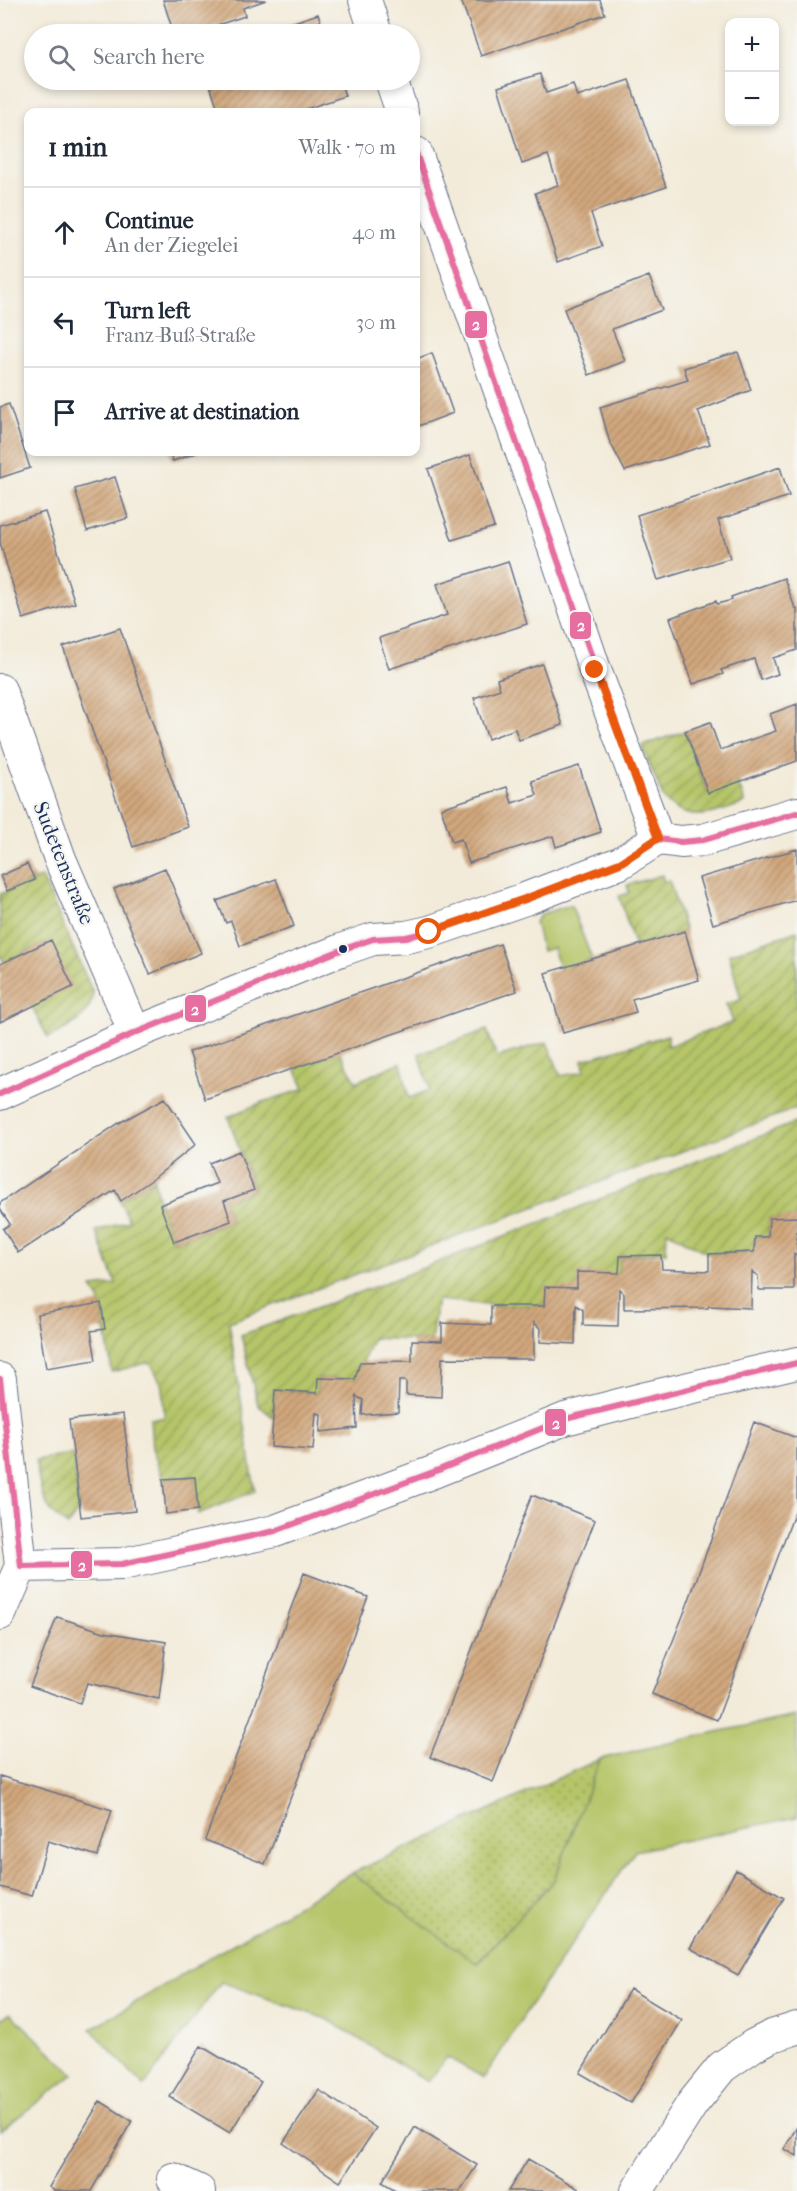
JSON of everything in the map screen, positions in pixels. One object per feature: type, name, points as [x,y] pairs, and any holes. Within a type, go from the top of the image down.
[{"type":"street","points":[[365,0],[373,24]]},
{"type":"street","points":[[394,90],[401,108]]},
{"type":"street","points":[[420,164],[524,459],[595,670],[658,838]]},
{"type":"street","name":"Sudetenstraße","points":[[1,697],[60,859],[135,1033]]},
{"type":"street","points":[[0,1094],[135,1033],[373,939],[406,937],[429,932],[620,863],[658,838],[681,842],[703,840],[797,813]]},
{"type":"street","points":[[21,1566],[122,1564],[274,1531],[436,1471],[565,1419],[797,1363]]},
{"type":"street","points":[[0,1379],[21,1566],[0,1614]]},
{"type":"street","points":[[637,2191],[692,2104],[722,2067],[763,2040],[797,2028]]},
{"type":"green space","points":[[685,731],[707,792],[738,782],[745,803],[712,813],[691,815],[681,812],[663,797],[642,746]]},
{"type":"green space","points":[[662,875],[664,882],[669,880],[685,931],[635,947],[619,896],[629,893],[627,885]]},
{"type":"green space","points":[[42,877],[93,993],[88,1010],[78,1021],[48,1038],[32,1007],[50,941],[4,962],[0,955],[0,894]]},
{"type":"green space","points":[[571,905],[592,959],[560,969],[553,948],[542,951],[535,922],[541,914]]},
{"type":"green space","points":[[797,931],[797,1108],[229,1322],[255,1491],[198,1514],[195,1477],[163,1479],[152,1448],[150,1418],[164,1418],[163,1387],[150,1362],[112,1372],[101,1304],[92,1287],[116,1284],[96,1231],[129,1221],[115,1190],[121,1200],[154,1179],[160,1205],[174,1242],[231,1221],[224,1201],[254,1190],[228,1117],[263,1102],[304,1089],[295,1068],[340,1052],[356,1082],[401,1062],[409,1098],[430,1090],[419,1054],[487,1030],[497,1057],[547,1042],[561,1076],[585,1071],[582,1060],[668,1035],[668,1046],[733,1022],[726,1004],[741,1000],[729,954]]},
{"type":"green space","points":[[797,1122],[797,1218],[769,1218],[768,1237],[755,1237],[754,1252],[709,1254],[667,1231],[666,1252],[620,1256],[619,1273],[577,1288],[544,1306],[505,1306],[437,1300],[431,1341],[373,1338],[355,1379],[318,1378],[317,1393],[275,1390],[273,1417],[258,1405],[241,1335],[382,1284]]},
{"type":"green space","points":[[73,1454],[79,1509],[68,1526],[52,1513],[43,1498],[36,1460]]},
{"type":"green space","points":[[797,1716],[797,1817],[635,1851],[533,2001],[484,2078],[447,2057],[428,2082],[329,2020],[221,1982],[144,2086],[91,2029],[352,1873],[477,1963],[554,1880],[600,1759]]},
{"type":"green space","points":[[600,1759],[554,1880],[476,1963],[352,1873]]},
{"type":"green space","points":[[10,2013],[74,2074],[0,2131],[0,2019]]},
{"type":"building","points":[[163,0],[266,0],[243,8],[245,16],[221,24],[171,24]]},
{"type":"building","points":[[461,0],[600,0],[605,14],[481,56]]},
{"type":"building","points":[[318,14],[322,24],[288,24]]},
{"type":"building","points":[[540,74],[546,93],[573,84],[577,97],[629,80],[666,187],[591,213],[602,246],[558,262],[535,193],[558,185],[548,155],[522,164],[498,87]]},
{"type":"building","points":[[212,90],[343,90],[345,96],[309,108],[218,108]]},
{"type":"building","points":[[649,276],[662,310],[612,329],[625,361],[589,375],[564,309]]},
{"type":"building","points":[[738,352],[751,390],[698,411],[710,444],[625,471],[609,440],[600,407],[688,380],[684,368]]},
{"type":"building","points":[[432,353],[453,413],[420,425],[420,358]]},
{"type":"building","points":[[9,404],[24,456],[26,456],[30,468],[0,478],[0,407]]},
{"type":"building","points":[[470,455],[494,527],[452,540],[428,469]]},
{"type":"building","points":[[171,456],[187,456],[173,461]]},
{"type":"building","points":[[780,467],[789,496],[718,520],[730,558],[658,580],[637,515]]},
{"type":"building","points":[[115,477],[128,518],[87,531],[75,489]]},
{"type":"building","points":[[45,512],[75,603],[23,619],[0,543],[0,525]]},
{"type":"building","points":[[508,561],[527,624],[389,669],[379,638],[447,615],[437,584]]},
{"type":"building","points":[[784,578],[795,608],[797,608],[797,650],[773,658],[778,674],[761,680],[754,659],[721,670],[723,674],[693,684],[670,618],[716,601],[717,604],[732,600],[731,597]]},
{"type":"building","points":[[120,628],[188,827],[133,847],[63,647]]},
{"type":"building","points":[[542,664],[563,725],[519,740],[515,729],[488,739],[474,698],[500,689],[497,679]]},
{"type":"building","points":[[797,704],[797,761],[708,793],[685,731],[710,722],[720,750],[776,731],[770,714]]},
{"type":"building","points":[[579,766],[601,832],[556,847],[553,836],[469,863],[461,839],[452,842],[441,808],[507,787],[512,803],[537,795],[532,781]]},
{"type":"building","points":[[797,849],[797,900],[713,924],[699,878]]},
{"type":"building","points":[[27,864],[35,880],[7,891],[0,876]]},
{"type":"building","points":[[165,868],[201,953],[150,974],[114,889]]},
{"type":"building","points":[[276,879],[294,926],[240,946],[231,921],[226,923],[217,901]]},
{"type":"building","points":[[685,931],[699,980],[632,999],[636,1012],[563,1033],[545,973]]},
{"type":"building","points":[[51,940],[73,987],[0,1022],[0,964]]},
{"type":"building","points":[[500,944],[517,991],[205,1099],[189,1052]]},
{"type":"building","points":[[165,1098],[196,1144],[153,1179],[121,1201],[115,1190],[18,1253],[3,1229],[10,1224],[0,1209],[0,1203],[119,1123]]},
{"type":"building","points":[[239,1151],[254,1190],[224,1201],[231,1221],[174,1242],[160,1205],[217,1183],[209,1163]]},
{"type":"building","points":[[797,1217],[794,1290],[759,1290],[758,1276],[752,1272],[751,1308],[709,1306],[708,1308],[624,1309],[624,1294],[619,1289],[618,1326],[583,1325],[583,1310],[576,1305],[575,1344],[540,1342],[541,1329],[534,1323],[534,1359],[442,1358],[441,1397],[406,1395],[406,1381],[399,1381],[398,1412],[362,1415],[363,1400],[356,1396],[357,1428],[320,1432],[321,1414],[316,1413],[313,1450],[271,1447],[275,1390],[317,1393],[318,1378],[355,1379],[360,1362],[412,1361],[412,1340],[442,1341],[442,1323],[491,1325],[491,1306],[544,1306],[545,1287],[577,1288],[577,1272],[619,1273],[620,1256],[661,1255],[662,1269],[709,1271],[709,1254],[754,1252],[755,1237],[768,1237],[769,1218]]},
{"type":"building","points":[[101,1303],[105,1329],[91,1331],[96,1360],[46,1368],[37,1314]]},
{"type":"building","points":[[123,1414],[135,1511],[81,1517],[69,1420]]},
{"type":"building","points":[[754,1422],[797,1438],[797,1506],[717,1720],[652,1694]]},
{"type":"building","points":[[195,1477],[198,1510],[166,1514],[163,1479]]},
{"type":"building","points":[[532,1495],[595,1520],[493,1782],[430,1757]]},
{"type":"building","points":[[304,1573],[368,1597],[265,1864],[205,1840]]},
{"type":"building","points":[[57,1617],[104,1632],[166,1642],[159,1699],[87,1683],[80,1703],[30,1686]]},
{"type":"building","points":[[0,1776],[112,1810],[98,1856],[48,1841],[32,1896],[0,1887]]},
{"type":"building","points":[[736,1870],[784,1898],[738,1975],[690,1948]]},
{"type":"building","points":[[630,1989],[682,2020],[631,2103],[580,2073]]},
{"type":"building","points":[[201,2046],[261,2082],[230,2133],[170,2097]]},
{"type":"building","points":[[319,2090],[376,2128],[340,2182],[283,2143]]},
{"type":"building","points":[[100,2101],[132,2121],[91,2191],[55,2191],[49,2187]]},
{"type":"building","points":[[415,2127],[477,2165],[460,2191],[397,2191],[382,2182]]},
{"type":"building","points":[[797,2127],[797,2156],[784,2149]]},
{"type":"building","points":[[528,2159],[582,2191],[508,2191]]},
{"type":"transit line","name":"2","points":[[420,165],[565,583],[658,839]]},
{"type":"transit line","name":"2","points":[[0,1094],[135,1033],[341,950],[373,939],[406,937],[429,932],[525,899],[620,863],[658,839],[681,842],[703,840],[797,813]]},
{"type":"transit line","name":"2","points":[[0,1379],[21,1566],[122,1564],[275,1531],[436,1471],[565,1419],[797,1363]]},
{"type":"route","points":[[429,932],[620,863],[658,838],[595,670]]}]
